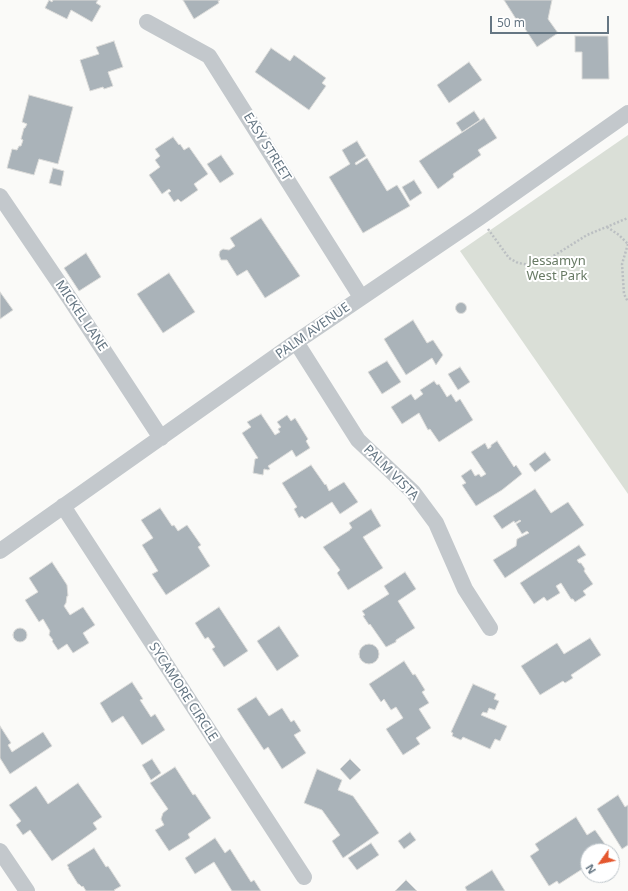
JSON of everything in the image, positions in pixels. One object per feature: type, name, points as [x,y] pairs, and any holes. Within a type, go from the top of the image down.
[{"type":"street","name":"EASY STREET","points":[[147,22],[209,56],[362,297]]},
{"type":"street","name":"PALM AVENUE","points":[[0,550],[296,342],[479,218],[628,113]]},
{"type":"street","name":"MICKEL LANE","points":[[0,196],[161,438]]},
{"type":"street","name":"PALM VISTA","points":[[296,342],[358,440],[413,492],[436,523],[465,589],[490,628]]},
{"type":"street","name":"SYCAMORE CIRCLE","points":[[63,506],[304,877]]},
{"type":"street","points":[[0,851],[27,891]]},
{"type":"path","points":[[479,218],[509,258],[518,263],[530,265],[544,262],[587,235],[628,218]]},
{"type":"path","points":[[606,226],[628,244],[622,264],[624,294],[628,302]]},
{"type":"green space","name":"Jessamyn West Park","points":[[628,135],[628,494],[460,251]]},
{"type":"building","points":[[49,0],[52,2],[53,0],[98,0],[96,3],[101,6],[92,22],[71,10],[67,19],[45,8]]},
{"type":"building","points":[[183,0],[220,0],[218,1],[219,3],[194,19]]},
{"type":"building","points":[[504,0],[552,0],[548,19],[558,33],[537,47]]},
{"type":"building","points":[[575,36],[608,36],[609,79],[582,79],[582,52],[575,52]]},
{"type":"building","points":[[114,41],[123,67],[108,72],[113,86],[90,91],[80,60],[99,54],[96,47]]},
{"type":"building","points":[[271,48],[290,61],[294,55],[326,78],[322,83],[326,86],[309,110],[255,72]]},
{"type":"building","points":[[469,62],[482,80],[449,103],[437,85]]},
{"type":"building","points":[[29,95],[73,107],[58,164],[39,159],[34,175],[7,168],[12,149],[17,150],[19,146],[21,146],[23,140],[21,139],[24,128],[27,124],[22,122]]},
{"type":"building","points":[[474,111],[480,120],[462,132],[456,123]]},
{"type":"building","points":[[484,118],[497,138],[478,150],[481,155],[453,174],[454,177],[438,189],[419,161]]},
{"type":"building","points":[[173,137],[184,150],[189,147],[208,174],[194,184],[198,190],[181,202],[178,199],[174,202],[168,193],[171,191],[169,189],[162,194],[149,175],[160,167],[155,160],[160,156],[155,149]]},
{"type":"building","points":[[357,141],[366,156],[355,163],[356,165],[367,158],[387,191],[397,185],[410,206],[363,233],[329,177],[350,164],[342,150]]},
{"type":"building","points":[[221,155],[234,174],[220,183],[207,164]]},
{"type":"building","points":[[53,168],[64,171],[61,186],[49,183]]},
{"type":"building","points":[[414,180],[422,193],[410,201],[402,187]]},
{"type":"building","points":[[261,218],[300,276],[265,298],[247,270],[237,276],[227,260],[221,260],[219,255],[220,251],[223,249],[229,250],[235,246],[230,238]]},
{"type":"building","points":[[86,253],[101,277],[79,291],[64,268]]},
{"type":"building","points":[[169,273],[195,312],[163,333],[137,294]]},
{"type":"building","points":[[0,292],[13,310],[0,319]]},
{"type":"building","points":[[461,302],[465,304],[467,308],[465,312],[461,314],[457,312],[455,308],[457,304]]},
{"type":"building","points":[[413,320],[427,343],[433,340],[443,355],[436,365],[432,358],[406,375],[384,339]]},
{"type":"building","points":[[387,361],[401,382],[382,394],[368,372]]},
{"type":"building","points":[[460,367],[470,382],[458,390],[448,374]]},
{"type":"building","points":[[434,381],[437,385],[439,384],[447,397],[451,394],[456,402],[460,399],[473,420],[439,442],[430,429],[428,430],[419,413],[402,424],[391,407],[411,394],[415,400],[423,394],[420,390]]},
{"type":"building","points":[[261,414],[275,435],[280,432],[278,429],[281,427],[277,422],[287,415],[291,421],[295,418],[308,439],[306,441],[310,448],[296,457],[292,450],[268,466],[270,469],[264,469],[263,475],[253,473],[255,459],[258,458],[242,433],[251,427],[247,422]]},
{"type":"building","points":[[497,441],[514,467],[516,465],[522,474],[502,490],[476,506],[462,485],[466,483],[461,476],[471,469],[475,476],[479,474],[481,477],[486,474],[471,452],[485,443],[488,449]]},
{"type":"building","points":[[545,452],[551,460],[535,472],[529,464]]},
{"type":"building","points":[[311,465],[325,485],[326,484],[329,491],[344,482],[358,502],[340,514],[332,502],[305,519],[302,516],[299,518],[294,509],[297,507],[282,483]]},
{"type":"building","points":[[535,489],[551,513],[568,502],[584,525],[505,578],[493,560],[516,546],[517,539],[529,533],[527,531],[522,534],[516,524],[521,521],[520,520],[515,523],[514,521],[502,529],[493,516]]},
{"type":"building","points":[[160,508],[172,526],[174,525],[178,531],[187,525],[201,545],[198,547],[210,566],[166,595],[152,574],[158,571],[142,545],[153,538],[141,520]]},
{"type":"building","points":[[371,509],[381,526],[363,537],[383,568],[348,590],[337,573],[340,570],[323,547],[350,530],[352,528],[349,523]]},
{"type":"building","points":[[579,545],[586,555],[577,560],[585,569],[584,571],[593,584],[583,591],[586,595],[575,602],[571,599],[561,583],[556,586],[560,593],[547,601],[544,597],[534,604],[520,583]]},
{"type":"building","points":[[52,562],[67,585],[68,596],[64,606],[70,615],[83,607],[95,625],[83,633],[89,643],[73,653],[67,644],[58,650],[49,635],[50,631],[43,619],[39,622],[25,600],[38,592],[29,578]]},
{"type":"building","points":[[405,572],[416,589],[398,601],[415,628],[396,640],[396,642],[386,647],[363,616],[365,615],[362,611],[389,594],[384,586]]},
{"type":"building","points":[[219,607],[248,651],[224,667],[212,649],[215,647],[208,637],[205,639],[195,623]]},
{"type":"building","points":[[279,626],[299,656],[277,671],[257,641]]},
{"type":"building","points":[[17,628],[23,628],[27,632],[27,638],[23,642],[17,642],[13,638],[13,632]]},
{"type":"building","points":[[590,638],[601,655],[571,675],[573,678],[565,683],[563,681],[540,695],[521,666],[557,643],[564,654]]},
{"type":"building","points":[[369,644],[376,647],[379,654],[376,661],[369,664],[362,661],[359,654],[362,647]]},
{"type":"building","points":[[404,661],[413,675],[415,674],[425,690],[422,692],[429,703],[419,709],[431,728],[416,738],[420,744],[403,755],[386,729],[403,718],[396,707],[391,710],[384,699],[381,702],[369,684]]},
{"type":"building","points":[[132,682],[143,699],[140,700],[151,717],[155,714],[165,730],[142,745],[123,716],[112,723],[100,703]]},
{"type":"building","points":[[473,684],[496,694],[494,699],[499,701],[495,710],[489,708],[487,713],[483,712],[481,715],[507,726],[500,741],[495,739],[490,749],[463,737],[461,740],[452,736],[453,733],[451,732]]},
{"type":"building","points":[[256,697],[269,716],[282,708],[291,722],[294,720],[301,731],[294,735],[306,753],[282,769],[268,747],[264,750],[237,709]]},
{"type":"building","points":[[0,726],[11,743],[8,745],[12,752],[43,732],[52,746],[10,774],[0,758]]},
{"type":"building","points":[[152,759],[161,773],[151,780],[142,765]]},
{"type":"building","points":[[350,759],[361,770],[350,780],[340,769]]},
{"type":"building","points":[[175,767],[193,795],[195,794],[211,818],[188,834],[190,838],[169,851],[155,830],[164,825],[161,819],[163,813],[168,809],[150,783]]},
{"type":"building","points":[[317,769],[342,780],[338,790],[353,796],[379,833],[343,858],[332,841],[340,835],[322,810],[304,803]]},
{"type":"building","points":[[78,783],[102,817],[93,823],[97,829],[52,861],[30,830],[23,835],[16,825],[21,821],[9,805],[36,786],[48,804]]},
{"type":"building","points":[[618,795],[625,807],[628,805],[628,845],[622,849],[620,843],[618,843],[597,809]]},
{"type":"building","points":[[576,817],[587,835],[595,830],[604,843],[580,843],[580,870],[559,884],[557,881],[549,886],[530,856],[539,850],[535,844]]},
{"type":"building","points":[[410,832],[416,840],[404,849],[398,841]]},
{"type":"building","points":[[215,838],[225,853],[230,849],[251,882],[254,880],[261,891],[232,891],[214,862],[195,874],[185,858]]},
{"type":"building","points":[[371,843],[379,855],[357,870],[348,858]]},
{"type":"building","points":[[94,848],[106,867],[108,866],[121,886],[114,890],[115,891],[86,891],[83,886],[82,887],[78,884],[68,868],[67,865]]},
{"type":"building","points":[[492,870],[505,891],[467,891],[465,887]]},
{"type":"building","points":[[406,880],[417,891],[395,891]]}]
